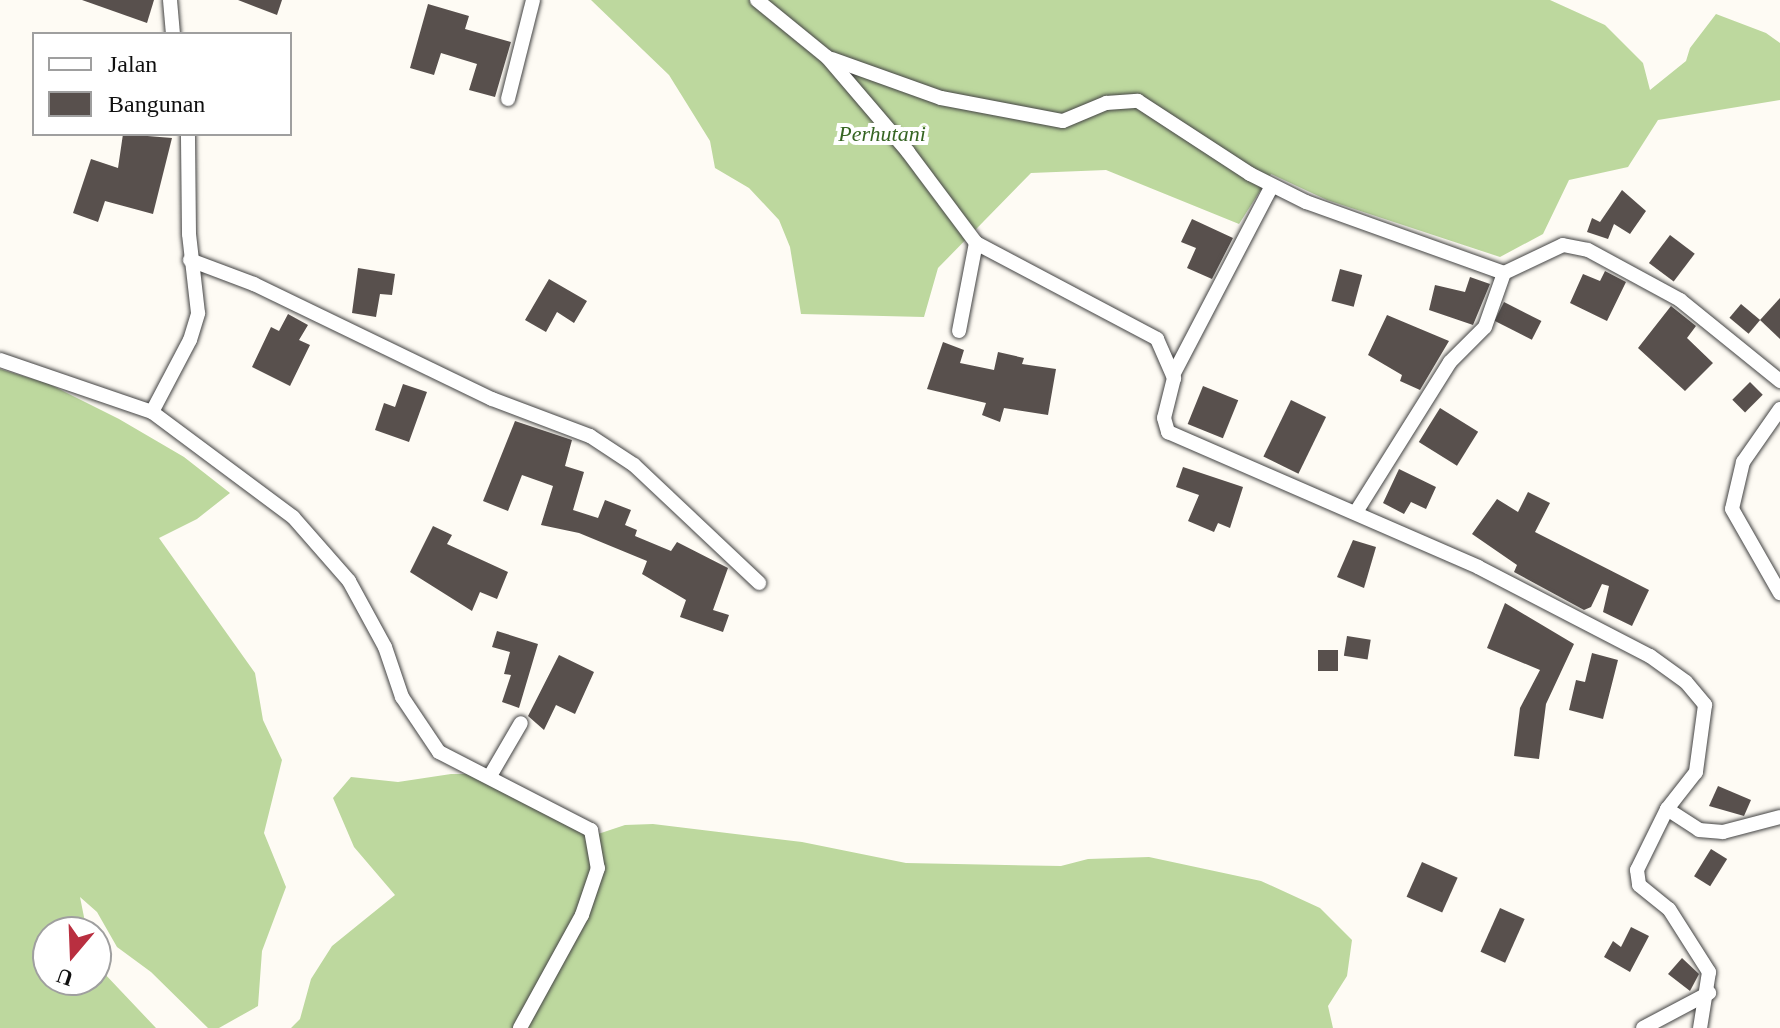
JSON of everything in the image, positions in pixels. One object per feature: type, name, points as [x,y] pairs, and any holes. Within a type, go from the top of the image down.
[{"type":"street","points":[[170,0],[173,32]]},
{"type":"street","points":[[508,99],[533,0]]},
{"type":"street","points":[[757,0],[827,57],[908,152],[976,243],[1157,339],[1173,375]]},
{"type":"street","points":[[827,57],[941,98],[1063,121],[1106,103],[1138,101],[1272,186],[1504,273]]},
{"type":"street","points":[[152,412],[195,328],[200,301],[190,260],[188,136]]},
{"type":"street","points":[[1272,186],[1173,375],[1164,418],[1168,432],[1356,512],[1533,596],[1650,656],[1686,682],[1705,705],[1704,740],[1696,772],[1667,809],[1637,870],[1639,885],[1669,909],[1709,972],[1709,993],[1700,1028]]},
{"type":"street","points":[[959,331],[976,243]]},
{"type":"street","points":[[1356,512],[1450,362],[1485,327],[1504,273],[1563,245],[1588,250],[1680,300],[1780,381]]},
{"type":"street","points":[[190,260],[254,284],[492,399],[590,436],[634,465],[759,583]]},
{"type":"street","points":[[0,360],[152,412],[293,517],[325,550],[369,616],[420,730],[439,752],[591,830],[597,845],[598,868],[582,915],[520,1028]]},
{"type":"street","points":[[1780,409],[1743,462],[1732,509],[1780,593]]},
{"type":"street","points":[[490,776],[521,723]]},
{"type":"street","points":[[1667,809],[1699,830],[1723,832],[1780,817]]},
{"type":"street","points":[[1643,1028],[1709,993]]},
{"type":"green space","name":"Perhutani","points":[[591,0],[1550,0],[1605,25],[1643,63],[1650,90],[1686,61],[1690,48],[1716,14],[1766,33],[1780,43],[1780,100],[1658,120],[1628,167],[1569,180],[1543,234],[1500,257],[1327,200],[1271,174],[1239,224],[1106,170],[1031,173],[938,268],[924,317],[801,314],[790,247],[779,220],[749,188],[715,168],[710,141],[669,75]]},
{"type":"green space","points":[[0,369],[49,384],[119,419],[184,457],[230,493],[197,519],[159,538],[255,673],[263,720],[282,760],[264,833],[286,887],[262,951],[258,1006],[219,1028],[208,1028],[151,972],[117,947],[112,938],[112,916],[99,916],[80,897],[84,916],[32,916],[32,996],[112,996],[112,982],[156,1028],[0,1028]]},
{"type":"green space","points":[[468,774],[589,837],[625,825],[653,824],[802,842],[906,863],[1061,866],[1088,859],[1149,857],[1261,881],[1320,908],[1352,940],[1347,976],[1328,1006],[1333,1028],[291,1028],[300,1019],[311,979],[332,946],[395,895],[354,847],[333,798],[351,777],[398,782]]},
{"type":"building","points":[[82,0],[154,0],[147,23]]},
{"type":"building","points":[[238,0],[282,0],[277,15]]},
{"type":"building","points":[[428,4],[469,16],[465,29],[511,42],[495,97],[469,90],[477,64],[441,53],[434,75],[410,68]]},
{"type":"building","points":[[123,136],[172,138],[153,214],[105,201],[98,222],[73,213],[91,159],[118,168]]},
{"type":"building","points":[[1622,190],[1646,211],[1630,234],[1614,224],[1608,239],[1587,232],[1592,218],[1600,222]]},
{"type":"building","points":[[1192,219],[1233,238],[1212,279],[1187,268],[1196,248],[1181,242]]},
{"type":"building","points":[[1670,235],[1695,254],[1674,282],[1649,263]]},
{"type":"building","points":[[358,268],[395,274],[392,295],[380,294],[376,317],[352,313]]},
{"type":"building","points":[[1340,269],[1362,275],[1354,307],[1331,301]]},
{"type":"building","points":[[1605,271],[1626,282],[1607,321],[1570,303],[1583,274],[1600,281]]},
{"type":"building","points":[[1470,277],[1490,284],[1473,325],[1429,310],[1435,285],[1465,292]]},
{"type":"building","points":[[549,279],[587,301],[574,323],[557,312],[546,332],[525,320]]},
{"type":"building","points":[[1780,298],[1780,339],[1760,320]]},
{"type":"building","points":[[1504,302],[1541,321],[1532,340],[1494,321]]},
{"type":"building","points":[[1741,304],[1760,320],[1749,334],[1729,318]]},
{"type":"building","points":[[1671,306],[1696,326],[1687,338],[1713,363],[1685,391],[1638,348]]},
{"type":"building","points":[[288,314],[308,325],[299,340],[310,345],[290,386],[252,367],[271,327],[279,331]]},
{"type":"building","points":[[1387,315],[1449,341],[1420,390],[1400,381],[1402,375],[1368,355]]},
{"type":"building","points":[[943,342],[964,350],[960,363],[994,370],[998,352],[1024,358],[1022,364],[1056,369],[1048,415],[1004,408],[1000,422],[982,415],[986,403],[927,389]]},
{"type":"building","points":[[1750,382],[1763,395],[1745,412],[1732,400]]},
{"type":"building","points":[[403,384],[427,392],[409,442],[375,430],[384,403],[395,407]]},
{"type":"building","points":[[1203,386],[1238,400],[1223,438],[1188,424]]},
{"type":"building","points":[[1291,400],[1326,417],[1298,474],[1263,457]]},
{"type":"building","points":[[1440,408],[1478,432],[1457,466],[1419,442]]},
{"type":"building","points":[[515,421],[572,440],[565,466],[584,472],[573,510],[598,518],[605,500],[631,510],[625,525],[637,530],[635,536],[671,551],[677,542],[728,568],[713,610],[729,615],[723,632],[680,617],[686,600],[642,574],[647,561],[579,533],[541,525],[553,486],[522,475],[508,511],[483,501]]},
{"type":"building","points":[[1183,467],[1243,487],[1230,528],[1218,523],[1214,532],[1188,521],[1199,495],[1176,487]]},
{"type":"building","points":[[1399,469],[1436,487],[1426,509],[1411,502],[1404,514],[1383,503]]},
{"type":"building","points":[[1528,492],[1550,503],[1535,532],[1649,590],[1632,626],[1603,612],[1609,586],[1602,584],[1591,607],[1584,610],[1514,572],[1517,565],[1472,534],[1497,499],[1518,512]]},
{"type":"building","points":[[433,526],[452,535],[447,544],[508,572],[497,599],[480,592],[472,611],[410,572]]},
{"type":"building","points":[[1353,540],[1376,547],[1364,588],[1337,577]]},
{"type":"building","points":[[1505,603],[1574,644],[1546,704],[1539,759],[1514,756],[1520,708],[1540,670],[1487,648]]},
{"type":"building","points":[[497,631],[538,644],[519,708],[502,702],[511,675],[504,674],[510,652],[492,647]]},
{"type":"building","points":[[1347,636],[1371,640],[1368,660],[1344,656]]},
{"type":"building","points":[[1318,650],[1338,650],[1338,671],[1318,671]]},
{"type":"building","points":[[1592,653],[1618,660],[1603,719],[1569,710],[1576,680],[1585,682]]},
{"type":"building","points":[[559,655],[594,672],[575,714],[556,705],[544,730],[528,716]]},
{"type":"building","points":[[1718,786],[1751,800],[1744,816],[1709,806]]},
{"type":"building","points":[[1711,849],[1727,859],[1710,886],[1694,876]]},
{"type":"building","points":[[1422,862],[1458,878],[1442,913],[1407,897]]},
{"type":"building","points":[[1500,908],[1525,919],[1505,963],[1480,952]]},
{"type":"building","points":[[1631,927],[1649,936],[1630,972],[1604,957],[1613,941],[1621,947]]},
{"type":"building","points":[[1682,958],[1699,974],[1690,991],[1668,974]]}]
